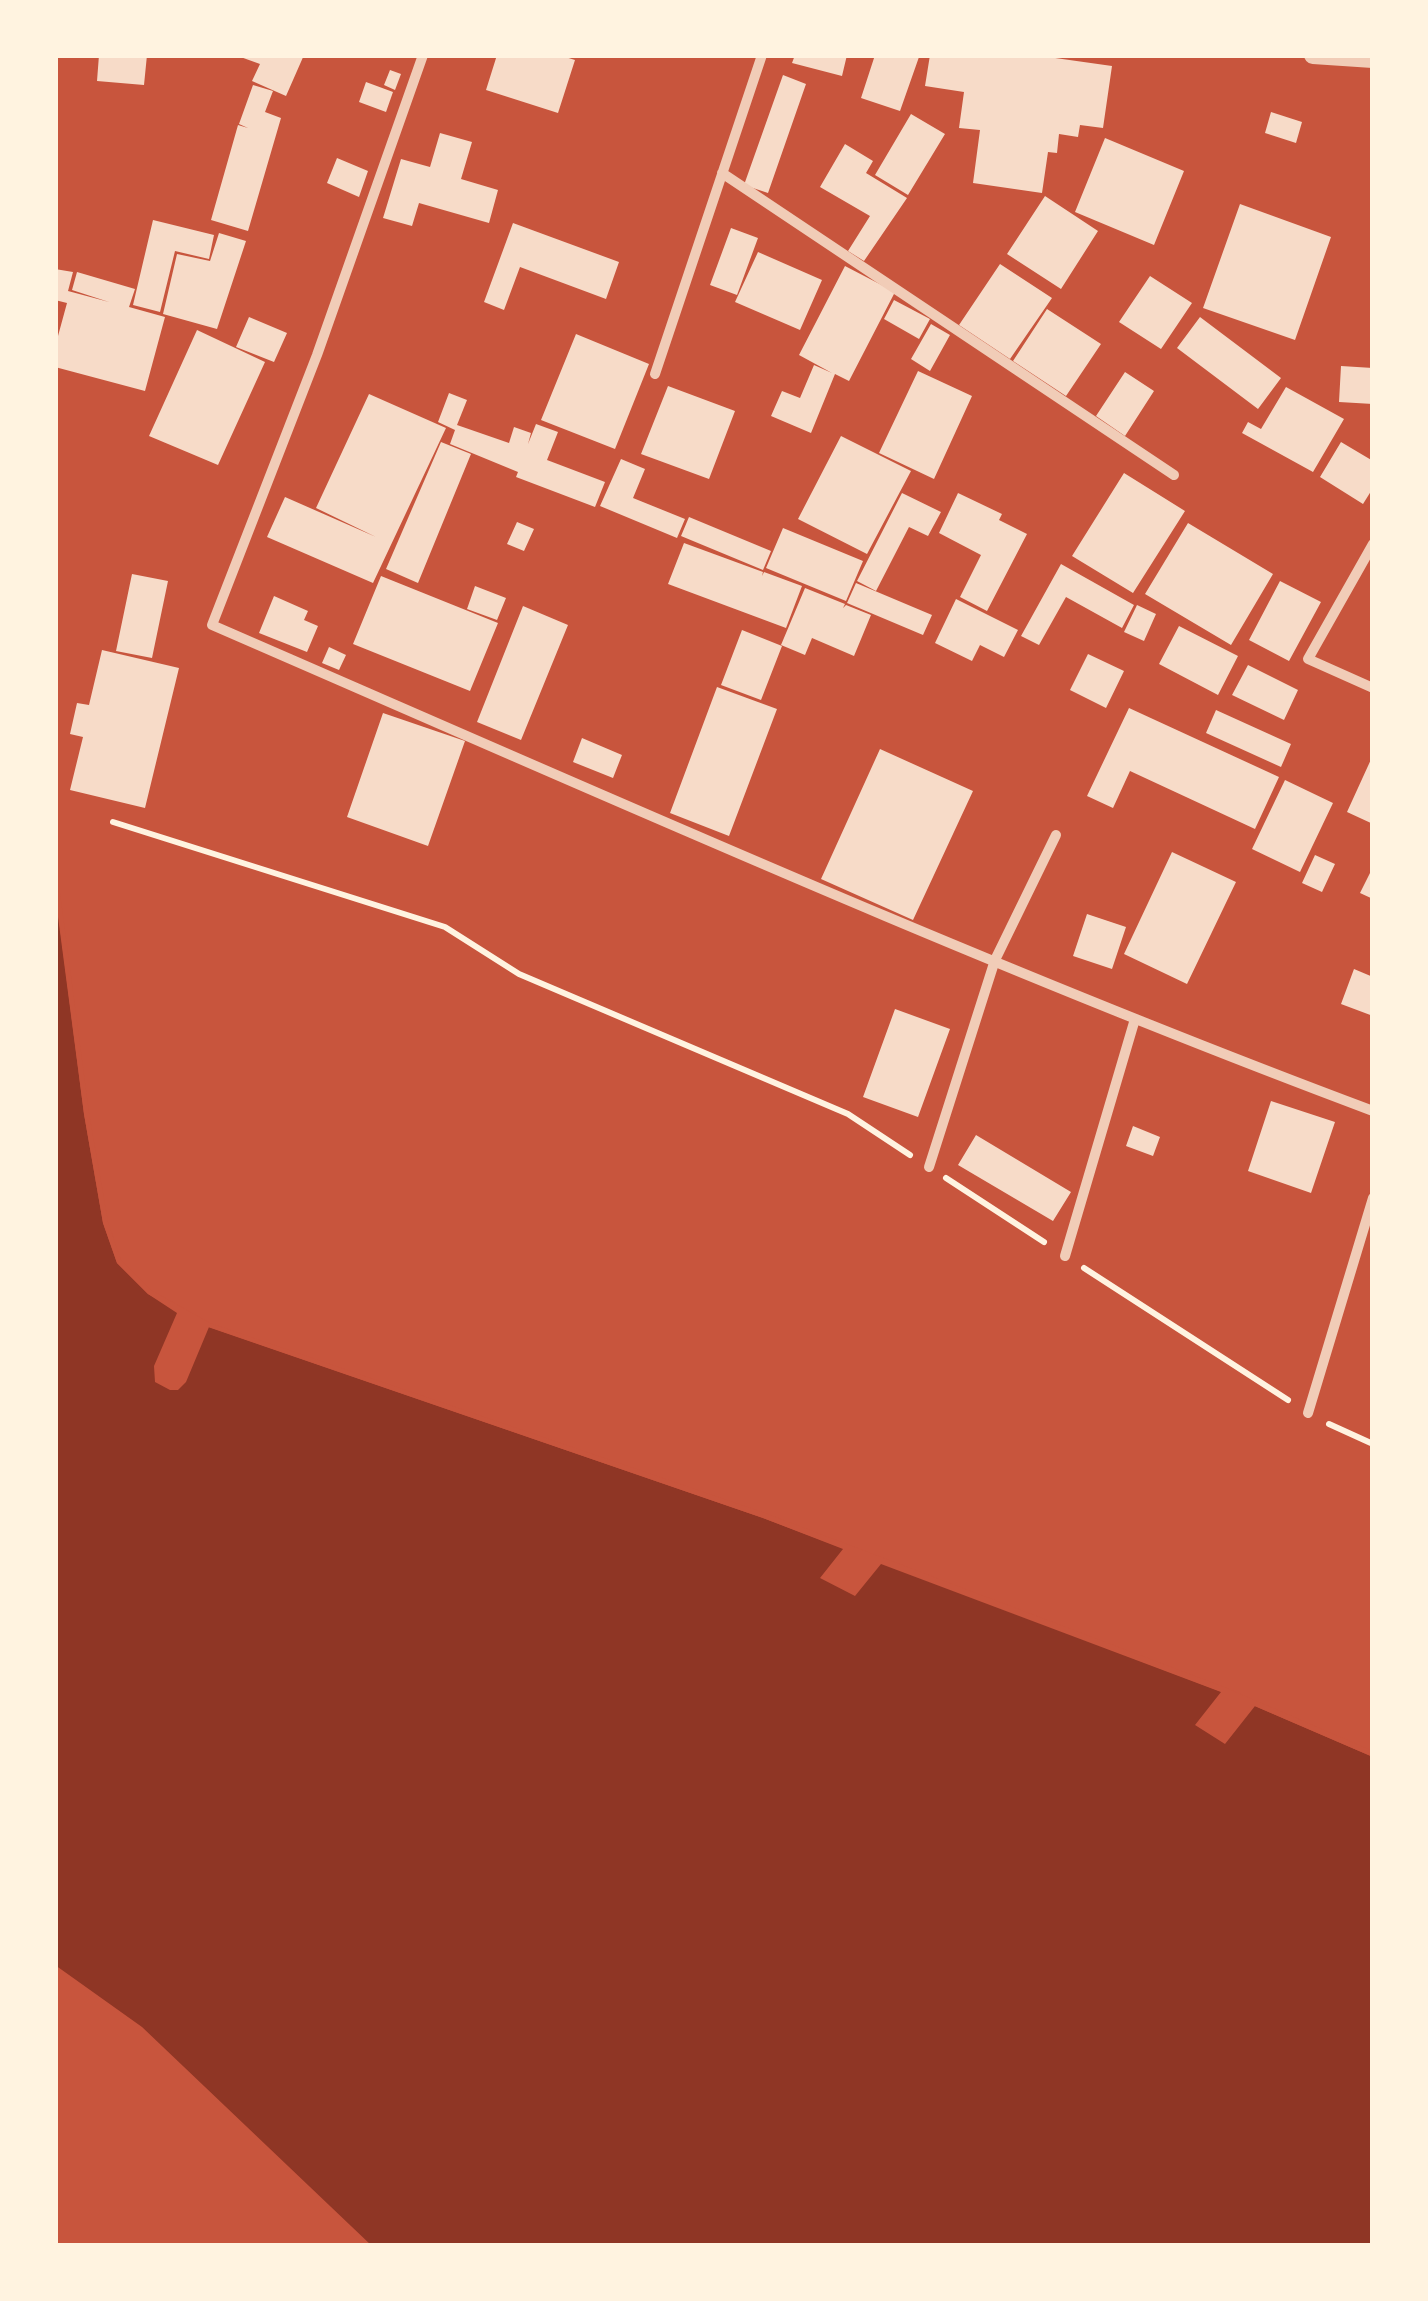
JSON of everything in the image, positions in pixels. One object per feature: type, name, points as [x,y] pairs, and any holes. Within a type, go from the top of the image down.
[{"type":"street","points":[[424,55],[317,356],[212,624],[638,810],[1135,1019],[1373,1110]]},
{"type":"street","points":[[655,374],[762,55]]},
{"type":"street","points":[[1313,55],[1373,59]]},
{"type":"street","points":[[722,173],[1174,475]]},
{"type":"street","points":[[1373,544],[1308,659],[1373,688]]},
{"type":"street","points":[[929,1167],[995,960],[1056,835]]},
{"type":"street","points":[[1065,1256],[1135,1019]]},
{"type":"street","points":[[1308,1414],[1373,1198]]},
{"type":"path","points":[[113,822],[445,927],[519,974],[848,1114],[1308,1414],[1373,1444]]},
{"type":"shaded area","points":[[55,894],[84,1114],[103,1223],[117,1263],[148,1294],[208,1327],[763,1518],[1222,1692],[1373,1757],[1373,2246],[372,2246],[142,2027],[55,1965]]},
{"type":"pier","points":[[55,889],[60,893],[89,1113],[108,1222],[121,1260],[151,1290],[210,1323],[765,1513],[1224,1687],[1373,1751],[1373,1757],[1255,1706],[1225,1744],[1195,1725],[1221,1692],[881,1564],[855,1596],[820,1578],[843,1549],[209,1327],[186,1382],[178,1390],[170,1390],[155,1382],[154,1366],[177,1313],[148,1294],[117,1263],[103,1223],[84,1114]]},
{"type":"building","points":[[99,55],[147,55],[144,85],[97,81]]},
{"type":"building","points":[[235,55],[304,55],[286,96],[252,81],[260,64]]},
{"type":"building","points":[[497,55],[559,55],[575,60],[558,113],[486,90]]},
{"type":"building","points":[[795,55],[847,55],[842,76],[792,63]]},
{"type":"building","points":[[875,55],[919,57],[900,111],[861,98]]},
{"type":"building","points":[[930,55],[1034,55],[1112,66],[1103,128],[1080,125],[1078,137],[1059,134],[1057,153],[1048,152],[1042,193],[973,183],[980,130],[959,128],[964,92],[925,86]]},
{"type":"building","points":[[390,70],[401,74],[395,90],[384,85]]},
{"type":"building","points":[[783,75],[806,84],[768,193],[744,185]]},
{"type":"building","points":[[366,82],[393,92],[386,112],[359,102]]},
{"type":"building","points":[[253,85],[273,91],[265,112],[281,118],[248,231],[211,220],[238,125],[248,128],[239,124]]},
{"type":"building","points":[[1271,112],[1302,122],[1296,143],[1265,133]]},
{"type":"building","points":[[911,114],[945,134],[908,195],[875,175]]},
{"type":"building","points":[[440,133],[472,142],[461,179],[498,190],[489,223],[419,203],[412,226],[383,218],[401,159],[430,167]]},
{"type":"building","points":[[1105,138],[1184,171],[1154,245],[1075,212]]},
{"type":"building","points":[[845,144],[873,161],[866,173],[907,198],[864,261],[848,251],[870,216],[820,187]]},
{"type":"building","points":[[337,158],[368,171],[359,197],[327,183]]},
{"type":"building","points":[[1045,196],[1098,231],[1061,289],[1007,254]]},
{"type":"building","points":[[1240,204],[1331,237],[1295,340],[1203,308]]},
{"type":"building","points":[[153,220],[214,235],[209,259],[175,251],[160,312],[133,305]]},
{"type":"building","points":[[513,223],[619,262],[606,299],[520,267],[504,310],[484,302]]},
{"type":"building","points":[[731,228],[758,238],[737,295],[710,285]]},
{"type":"building","points":[[219,233],[246,241],[217,329],[163,314],[177,254],[210,261]]},
{"type":"building","points":[[758,252],[822,280],[800,330],[735,302]]},
{"type":"building","points":[[1000,264],[1052,298],[1010,359],[959,325]]},
{"type":"building","points":[[845,266],[895,292],[849,381],[835,374],[811,433],[771,416],[782,391],[800,398],[814,365],[832,373],[799,355]]},
{"type":"building","points":[[55,269],[73,272],[68,291],[109,302],[72,290],[77,272],[135,289],[129,307],[165,317],[145,391],[55,367],[55,347],[67,303],[55,300]]},
{"type":"building","points":[[1150,276],[1192,303],[1161,349],[1119,322]]},
{"type":"building","points":[[894,300],[930,319],[919,339],[884,319]]},
{"type":"building","points":[[1047,309],[1101,344],[1066,396],[1013,361]]},
{"type":"building","points":[[249,317],[287,333],[274,362],[236,347]]},
{"type":"building","points":[[1200,317],[1281,378],[1258,409],[1177,348]]},
{"type":"building","points":[[931,324],[950,335],[930,371],[911,359]]},
{"type":"building","points":[[197,330],[265,362],[218,465],[149,436]]},
{"type":"building","points":[[576,334],[649,364],[615,449],[541,420]]},
{"type":"building","points":[[1341,366],[1373,368],[1373,404],[1339,402]]},
{"type":"building","points":[[918,371],[972,396],[934,479],[879,453]]},
{"type":"building","points":[[1125,372],[1154,391],[1125,436],[1096,416]]},
{"type":"building","points":[[668,386],[735,411],[709,479],[641,454]]},
{"type":"building","points":[[1286,387],[1344,419],[1313,472],[1242,433],[1248,422],[1261,429]]},
{"type":"building","points":[[449,393],[467,400],[457,425],[509,443],[514,427],[531,433],[528,444],[536,424],[558,432],[547,460],[605,482],[595,507],[516,477],[518,472],[450,444],[455,430],[438,422]]},
{"type":"building","points":[[369,394],[446,428],[373,583],[267,537],[285,497],[376,537],[316,508]]},
{"type":"building","points":[[841,436],[911,471],[867,554],[798,519]]},
{"type":"building","points":[[441,442],[471,454],[418,583],[386,569]]},
{"type":"building","points":[[1341,442],[1373,461],[1373,488],[1363,504],[1320,477]]},
{"type":"building","points":[[621,459],[645,469],[633,498],[685,519],[677,538],[600,506]]},
{"type":"building","points":[[1124,473],[1185,511],[1133,593],[1072,556]]},
{"type":"building","points":[[902,493],[941,512],[928,536],[909,527],[876,591],[857,581]]},
{"type":"building","points":[[958,493],[1002,514],[999,520],[1027,534],[987,611],[960,597],[981,555],[939,533]]},
{"type":"building","points":[[689,517],[771,551],[763,570],[681,536]]},
{"type":"building","points":[[517,522],[534,529],[524,551],[507,544]]},
{"type":"building","points":[[1188,523],[1273,574],[1231,645],[1145,594]]},
{"type":"building","points":[[783,528],[863,561],[846,601],[766,568]]},
{"type":"building","points":[[684,543],[763,572],[762,576],[764,572],[802,586],[786,628],[668,584]]},
{"type":"building","points":[[1061,564],[1134,605],[1122,628],[1066,597],[1039,645],[1021,636]]},
{"type":"building","points":[[132,574],[168,581],[152,658],[116,651]]},
{"type":"building","points":[[381,576],[498,623],[470,691],[353,644]]},
{"type":"building","points":[[1280,581],[1321,602],[1289,661],[1249,640]]},
{"type":"building","points":[[856,583],[932,615],[923,635],[847,603]]},
{"type":"building","points":[[475,586],[506,598],[497,620],[467,609]]},
{"type":"building","points":[[805,588],[845,604],[843,608],[846,605],[871,615],[854,656],[812,638],[805,655],[781,645]]},
{"type":"building","points":[[274,596],[308,611],[304,620],[318,626],[307,652],[259,633]]},
{"type":"building","points":[[956,599],[1018,630],[1004,657],[980,645],[972,661],[935,643]]},
{"type":"building","points":[[1137,605],[1156,614],[1144,641],[1124,632]]},
{"type":"building","points":[[523,606],[568,625],[521,740],[477,722]]},
{"type":"building","points":[[1179,626],[1238,656],[1218,695],[1159,664]]},
{"type":"building","points":[[742,630],[782,646],[761,700],[721,685]]},
{"type":"building","points":[[329,647],[346,655],[339,670],[322,663]]},
{"type":"building","points":[[102,650],[179,668],[145,808],[70,790],[83,737],[70,734],[77,703],[89,705]]},
{"type":"building","points":[[1088,654],[1124,671],[1106,708],[1070,690]]},
{"type":"building","points":[[1248,665],[1298,690],[1284,720],[1232,695]]},
{"type":"building","points":[[717,687],[777,709],[729,836],[670,813]]},
{"type":"building","points":[[1129,708],[1279,777],[1255,829],[1130,771],[1113,808],[1087,796]]},
{"type":"building","points":[[1216,710],[1291,744],[1281,767],[1206,733]]},
{"type":"building","points":[[383,713],[465,741],[428,846],[347,817]]},
{"type":"building","points":[[582,738],[622,755],[613,778],[573,762]]},
{"type":"building","points":[[880,749],[973,791],[913,920],[821,879]]},
{"type":"building","points":[[1373,755],[1373,824],[1347,812]]},
{"type":"building","points":[[1285,780],[1333,803],[1300,872],[1252,849]]},
{"type":"building","points":[[1172,852],[1236,882],[1187,984],[1124,954]]},
{"type":"building","points":[[1315,855],[1335,864],[1322,892],[1302,883]]},
{"type":"building","points":[[1373,867],[1373,899],[1360,893]]},
{"type":"building","points":[[1087,914],[1126,927],[1112,969],[1073,956]]},
{"type":"building","points":[[1354,969],[1373,977],[1373,1016],[1341,1004]]},
{"type":"building","points":[[895,1009],[950,1029],[918,1117],[863,1097]]},
{"type":"building","points":[[1271,1101],[1335,1122],[1311,1193],[1248,1171]]},
{"type":"building","points":[[1133,1126],[1160,1137],[1153,1156],[1126,1146]]},
{"type":"building","points":[[976,1135],[1071,1192],[1053,1221],[958,1165]]}]
